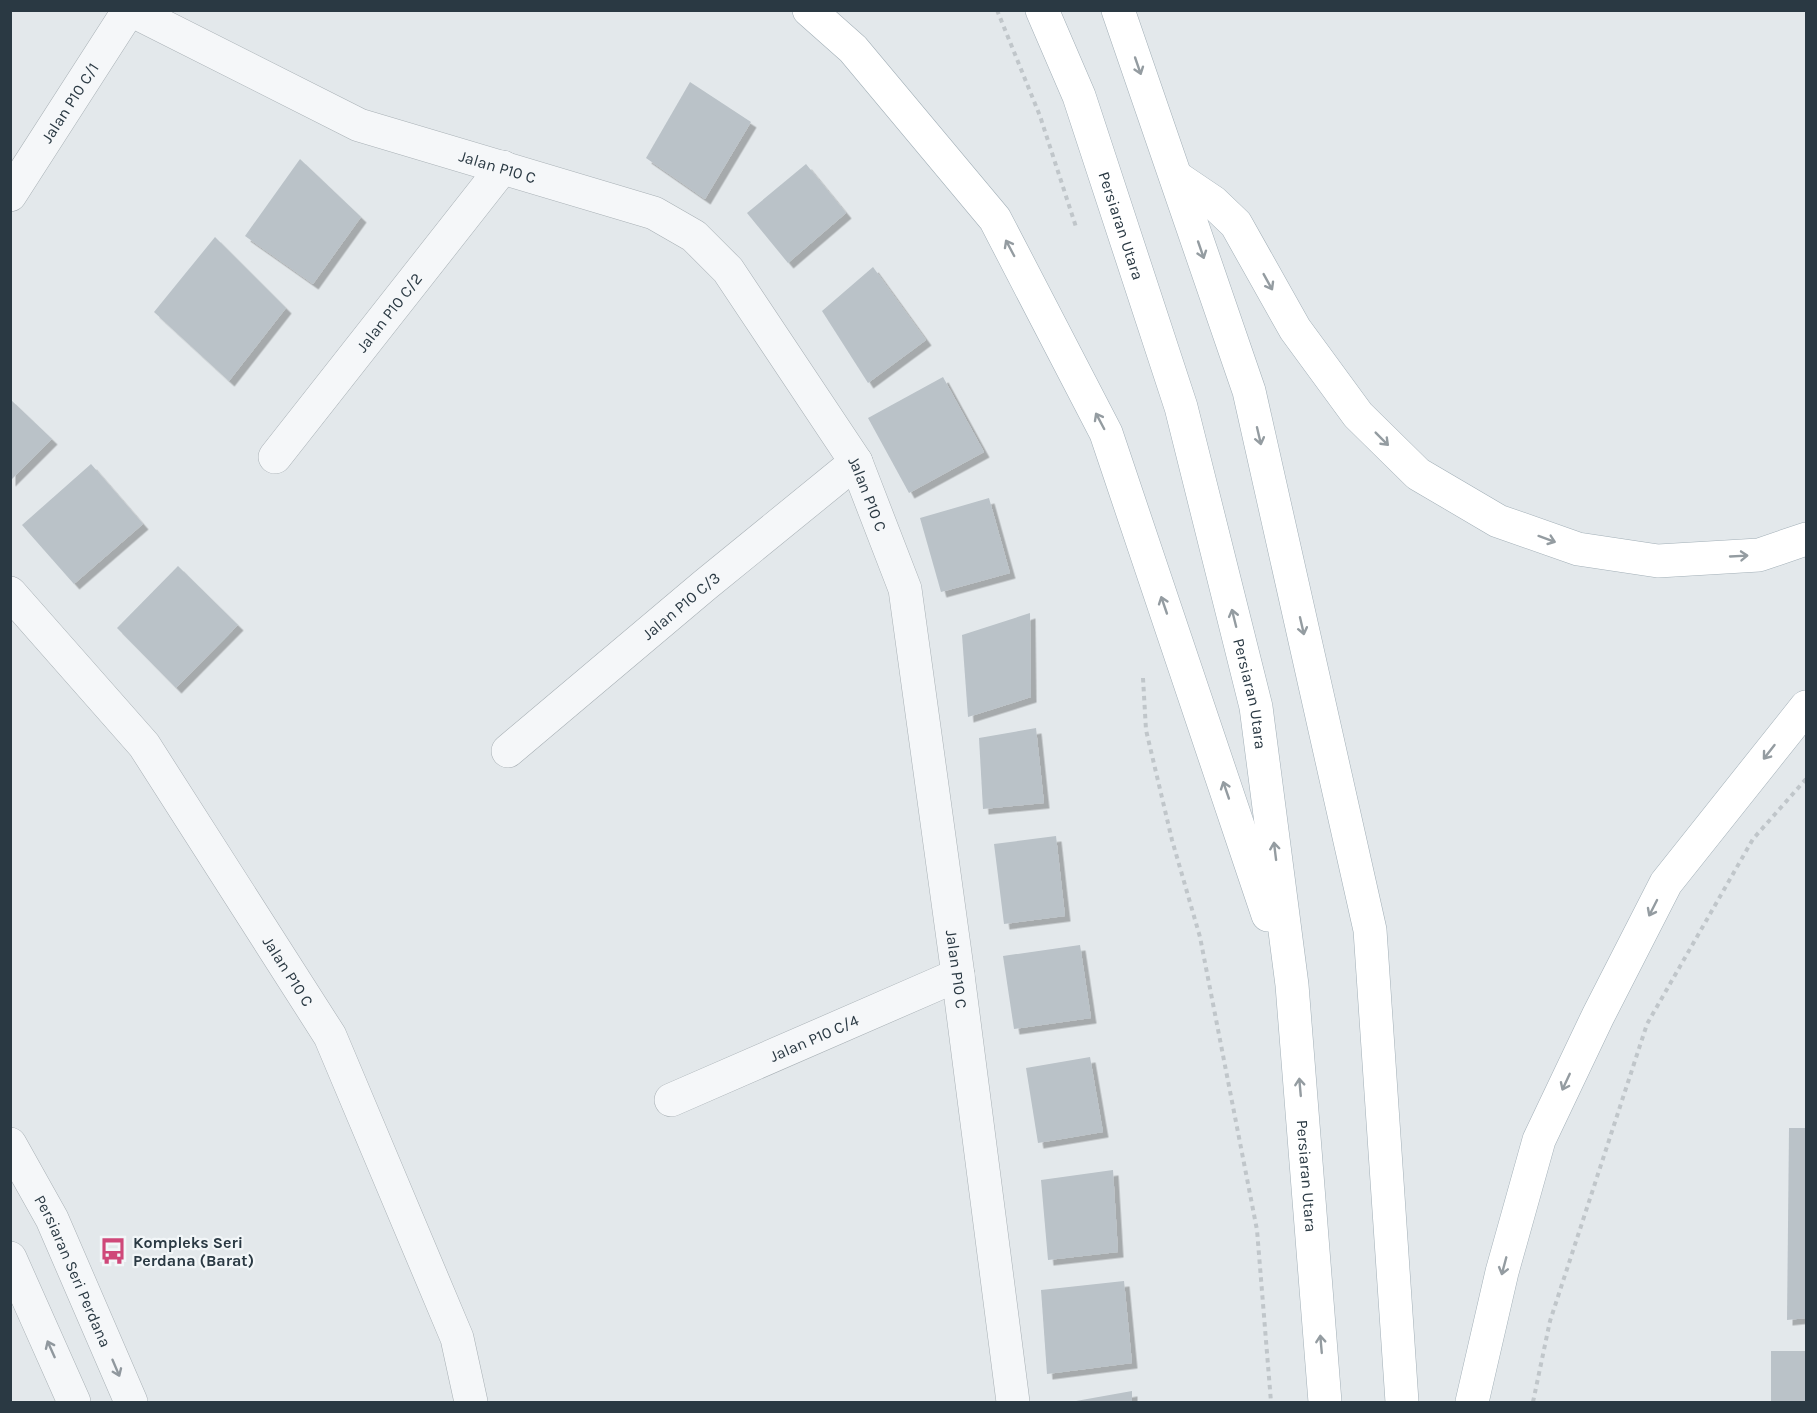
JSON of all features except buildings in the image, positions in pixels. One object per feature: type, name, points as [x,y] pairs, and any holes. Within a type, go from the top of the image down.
[{"type":"main road","points":[[809,10],[853,49],[995,219],[1106,433],[1292,985]]},
{"type":"main road","name":"Persiaran Utara","points":[[1042,10],[1079,96],[1181,407],[1256,708],[1292,985],[1325,1402]]},
{"type":"main road","points":[[1118,10],[1249,391],[1370,930],[1402,1402]]},
{"type":"main road","points":[[1176,177],[1213,201],[1236,224],[1295,330],[1358,416],[1418,474],[1498,521],[1578,549],[1658,561],[1759,555],[1806,539]]},
{"type":"main road","points":[[1472,1402],[1502,1272],[1539,1140],[1598,1016],[1666,883],[1806,706]]},
{"type":"street","name":"Jalan P10 C","points":[[130,10],[359,125],[654,213],[694,236],[728,270],[856,462],[905,589],[958,975],[1007,1401]]},
{"type":"street","name":"Jalan P10 C/1","points":[[10,195],[130,10]]},
{"type":"street","name":"Jalan P10 C/2","points":[[275,457],[503,167]]},
{"type":"street","name":"Jalan P10 C/3","points":[[508,751],[705,585],[856,462]]},
{"type":"street","name":"Jalan P10 C","points":[[10,593],[144,745],[330,1036],[457,1338],[471,1402]]},
{"type":"street","name":"Jalan P10 C/4","points":[[671,1100],[958,975]]},
{"type":"street","name":"Persiaran Seri Perdana","points":[[10,1144],[52,1219],[131,1402]]},
{"type":"street","points":[[10,1258],[74,1402]]},
{"type":"path","points":[[997,10],[1040,117],[1076,227]]},
{"type":"path","points":[[1143,678],[1146,730],[1172,840],[1200,937],[1257,1230],[1271,1402]]},
{"type":"path","points":[[1533,1402],[1550,1321],[1647,1024],[1753,839],[1806,779]]},
{"type":"place","name":"Kompleks Seri Perdana (Barat)","points":[[113,1251]]}]
